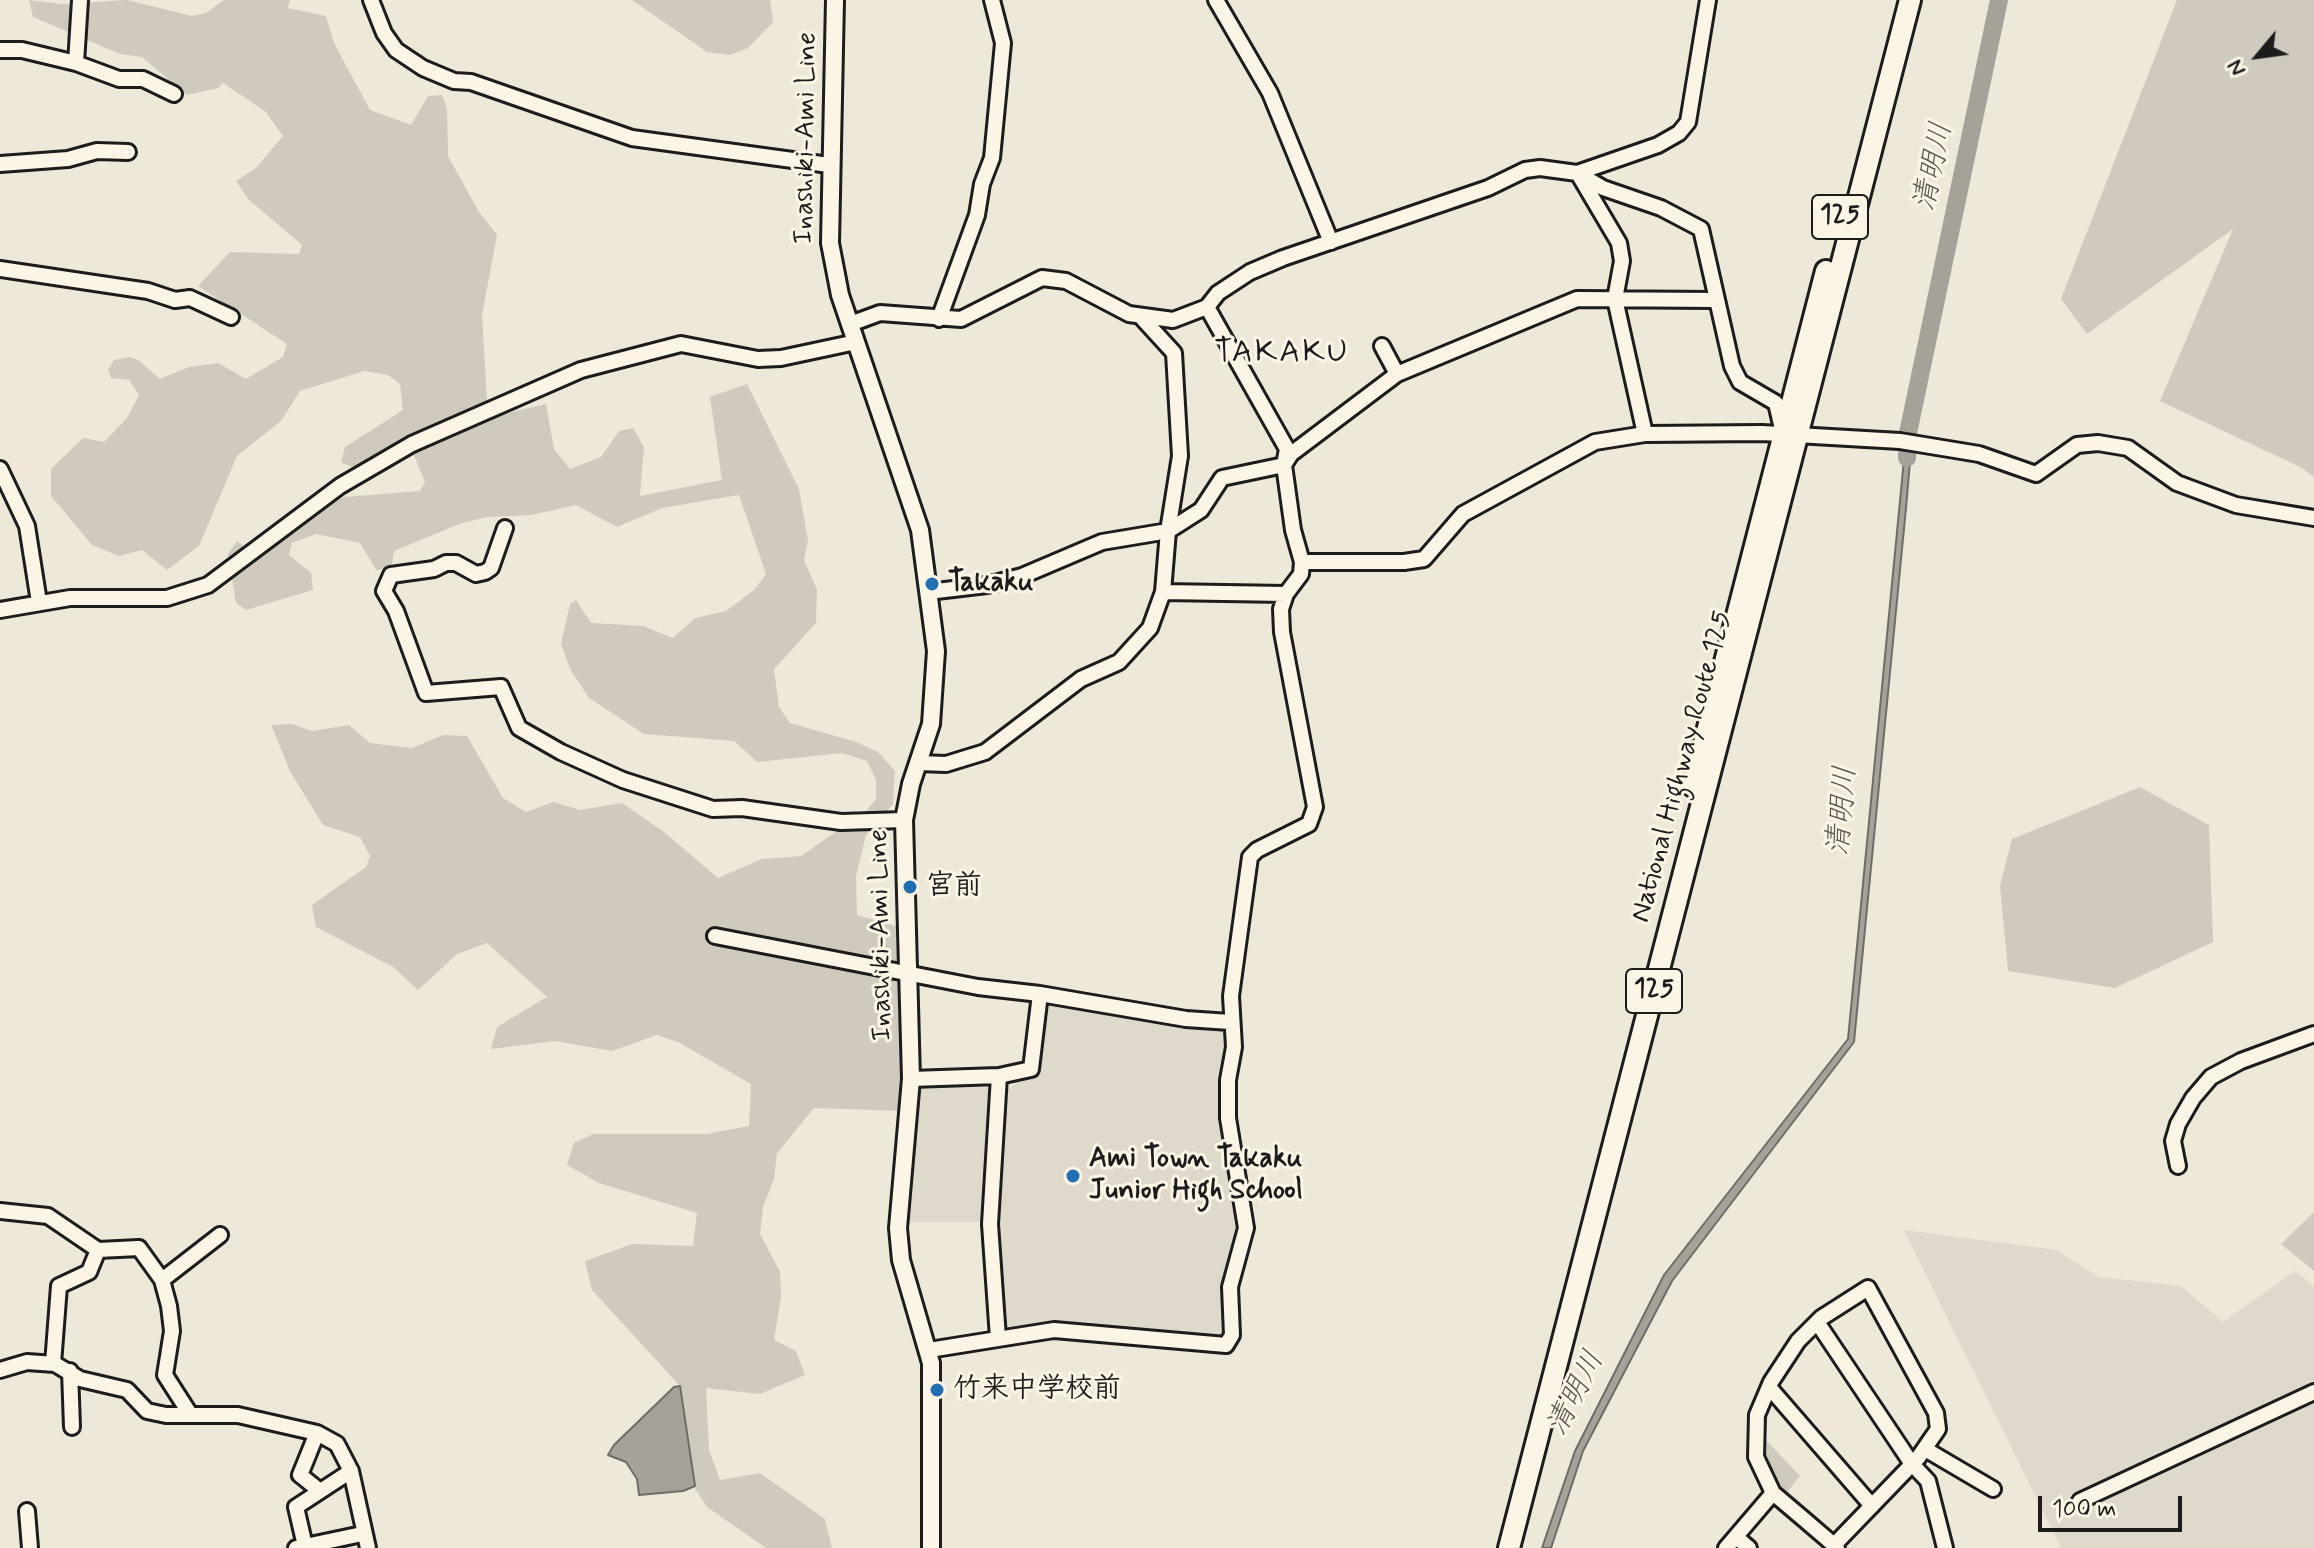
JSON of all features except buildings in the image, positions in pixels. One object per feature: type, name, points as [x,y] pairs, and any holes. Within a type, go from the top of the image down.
[{"type":"highway","name":"National Highway Route 125","points":[[1509,1548],[1791,434],[1896,0]]},
{"type":"highway","name":"National Highway Route 125","points":[[1496,1548],[1791,434],[1910,0]]},
{"type":"main road","name":"Inashiki-Ami Line","points":[[835,0],[829,165],[830,243],[850,324],[920,530],[937,675],[931,724],[904,820],[911,1079],[898,1244],[929,1350],[931,1548]]},
{"type":"street","points":[[76,63],[80,0]]},
{"type":"street","points":[[371,0],[384,33],[396,50],[423,68],[454,81],[471,82],[632,138],[829,165]]},
{"type":"street","points":[[939,319],[977,215],[982,184],[992,158],[1003,43],[992,0]]},
{"type":"street","points":[[1216,0],[1270,93],[1331,242]]},
{"type":"street","points":[[1142,318],[1173,320],[1207,307],[1218,293],[1250,272],[1488,188],[1525,170],[1577,173],[1658,145],[1679,133],[1688,122],[1708,0]]},
{"type":"street","points":[[0,50],[22,50],[76,63],[119,79],[143,79],[174,94]]},
{"type":"street","points":[[0,164],[68,159],[97,151],[128,152]]},
{"type":"street","points":[[1577,173],[1619,243],[1622,261],[1615,299],[1645,434]]},
{"type":"street","points":[[1577,173],[1603,188],[1661,208],[1701,229],[1732,366],[1740,382],[1776,403],[1791,434]]},
{"type":"street","points":[[0,269],[148,291],[175,300],[190,298],[231,317]]},
{"type":"street","points":[[850,324],[880,313],[939,319],[970,317],[1042,278],[1066,281],[1142,318],[1170,344],[1177,369],[1180,456],[1168,531],[1163,592],[1150,628],[1119,662],[1081,679],[985,752],[946,764],[919,763]]},
{"type":"street","points":[[928,592],[987,585],[1022,576],[1102,542],[1168,531],[1201,510],[1222,478],[1284,465],[1291,454],[1397,374],[1577,299],[1715,300]]},
{"type":"street","points":[[929,1350],[1074,1329],[1217,1344],[1230,1342],[1234,1327],[1230,1287],[1246,1228],[1228,1118],[1228,1080],[1234,1047],[1230,1022],[1250,857],[1257,850],[1309,824],[1315,807],[1282,632],[1281,609],[1286,594],[1301,574],[1302,562],[1284,465],[1287,449],[1207,307]]},
{"type":"street","points":[[0,610],[39,602],[97,597],[167,598],[208,585],[340,486],[412,444],[581,370],[681,344],[758,359],[781,358],[856,342]]},
{"type":"street","points":[[1382,346],[1397,374]]},
{"type":"street","points":[[1302,562],[1404,562],[1424,559],[1463,514],[1568,454],[1595,442],[1645,434],[1791,434],[1905,441],[1979,454],[2036,474],[2077,445],[2098,443],[2128,448],[2177,483],[2236,505],[2314,518]]},
{"type":"street","points":[[0,469],[27,526],[39,602]]},
{"type":"street","points":[[505,528],[491,568],[485,572],[476,574],[456,563],[446,563],[434,569],[391,575],[387,582],[384,591],[396,611],[426,693],[501,687],[519,728],[561,752],[623,780],[713,809],[742,808],[841,822],[904,820]]},
{"type":"street","points":[[1163,592],[1286,594]]},
{"type":"street","points":[[715,936],[978,987],[1040,994],[1186,1019],[1230,1022]]},
{"type":"street","points":[[911,1079],[999,1076],[1031,1069],[1040,994]]},
{"type":"street","points":[[2178,1166],[2173,1141],[2178,1124],[2193,1098],[2211,1077],[2241,1061],[2314,1034]]},
{"type":"street","points":[[998,1338],[990,1224],[999,1076]]},
{"type":"street","points":[[0,1211],[48,1216],[98,1250],[139,1248],[162,1280],[172,1323],[165,1375],[190,1414]]},
{"type":"street","points":[[162,1280],[220,1235]]},
{"type":"street","points":[[53,1364],[59,1286],[89,1272],[98,1250]]},
{"type":"street","points":[[1868,1288],[1936,1413],[1938,1429],[1925,1449],[1836,1547],[1773,1493],[1756,1457],[1754,1439],[1757,1415],[1769,1387],[1798,1341],[1817,1322],[1868,1288]]},
{"type":"street","points":[[1817,1322],[1912,1464],[1928,1481],[1945,1548]]},
{"type":"street","points":[[0,1370],[27,1362],[53,1364],[80,1379],[127,1390],[147,1411],[238,1415],[317,1433],[337,1444],[351,1471],[365,1541],[300,1547],[296,1507],[351,1471]]},
{"type":"street","points":[[70,1371],[72,1427]]},
{"type":"street","points":[[1769,1387],[1872,1506]]},
{"type":"street","points":[[2080,1501],[2314,1392]]},
{"type":"street","points":[[317,1433],[300,1475],[320,1491]]},
{"type":"street","points":[[1925,1449],[1993,1489]]},
{"type":"street","points":[[1749,1548],[1731,1542],[1773,1493]]},
{"type":"street","points":[[27,1511],[30,1548]]},
{"type":"shaded area","points":[[29,0],[62,4],[127,0],[192,16],[206,13],[224,0],[290,0],[288,8],[326,16],[334,43],[370,110],[411,125],[428,96],[442,95],[447,109],[448,156],[479,212],[497,235],[482,315],[488,417],[546,404],[554,449],[570,469],[601,457],[619,431],[633,428],[644,447],[640,496],[722,480],[710,397],[747,384],[799,489],[808,541],[804,560],[817,590],[816,623],[774,669],[779,707],[790,723],[856,742],[878,752],[895,771],[893,804],[866,835],[856,876],[857,915],[899,927],[902,1111],[814,1108],[777,1153],[774,1179],[763,1207],[760,1234],[780,1272],[781,1297],[774,1340],[796,1351],[805,1375],[760,1394],[706,1388],[709,1450],[720,1480],[760,1473],[825,1519],[832,1548],[766,1548],[707,1507],[696,1490],[691,1472],[691,1452],[680,1386],[592,1290],[585,1261],[632,1244],[693,1246],[697,1213],[599,1183],[567,1165],[574,1143],[593,1134],[707,1134],[749,1126],[751,1084],[678,1042],[657,1035],[612,1051],[555,1041],[491,1049],[497,1027],[547,997],[487,943],[457,954],[418,990],[393,967],[316,927],[312,905],[366,867],[370,856],[360,837],[323,825],[290,771],[271,725],[292,724],[312,731],[349,725],[370,743],[412,748],[443,735],[467,736],[503,798],[526,812],[553,802],[580,810],[622,803],[664,832],[718,878],[762,859],[801,856],[866,811],[876,799],[876,780],[867,761],[842,753],[757,762],[734,741],[644,734],[589,698],[570,669],[561,644],[570,604],[576,600],[591,623],[643,626],[673,638],[695,618],[726,611],[754,590],[766,574],[739,495],[662,508],[617,527],[576,505],[531,515],[488,517],[462,523],[394,551],[392,564],[377,571],[360,543],[316,534],[292,543],[289,555],[311,573],[313,590],[246,610],[236,603],[228,554],[237,541],[258,557],[320,508],[345,497],[420,491],[425,482],[406,436],[353,468],[341,462],[345,447],[403,410],[400,384],[388,375],[364,371],[300,391],[281,421],[237,456],[199,546],[167,570],[142,550],[119,556],[92,545],[51,496],[51,469],[83,438],[104,442],[127,418],[139,395],[129,380],[111,378],[108,370],[114,360],[130,357],[138,360],[160,379],[189,367],[218,363],[246,379],[283,357],[287,344],[198,286],[230,252],[299,254],[302,245],[248,199],[236,181],[256,168],[283,136],[265,111],[223,83],[218,88],[187,95],[142,57],[120,54],[33,17]]},
{"type":"shaded area","points":[[632,0],[770,0],[773,22],[748,48],[730,55],[707,52]]},
{"type":"shaded area","points":[[2177,0],[2314,0],[2314,477],[2300,467],[2160,401],[2233,229],[2087,334],[2061,299]]},
{"type":"shaded area","points":[[1905,449],[1911,450],[1854,1042],[1672,1281],[1583,1451],[1551,1548],[1542,1548],[1575,1451],[1664,1275],[1848,1039]]},
{"type":"shaded area","points":[[2140,787],[2209,825],[2213,942],[2115,988],[2008,971],[2000,886],[2012,839]]},
{"type":"shaded area","name":"Ami Town Takaku Junior High School","points":[[1045,1003],[1223,1026],[1230,1037],[1239,1210],[1224,1340],[1053,1323],[1000,1326],[993,1222],[909,1222],[919,1085],[1010,1088],[1035,1068]]},
{"type":"shaded area","points":[[2314,1212],[2314,1271],[2281,1244]]},
{"type":"shaded area","points":[[1904,1230],[2057,1250],[2099,1277],[2181,1286],[2223,1322],[2295,1271],[2314,1287],[2314,1548],[2061,1548]]},
{"type":"shaded area","points":[[680,1386],[695,1486],[683,1491],[639,1495],[637,1479],[626,1462],[608,1455],[614,1445],[674,1387]]},
{"type":"shaded area","points":[[1758,1440],[1767,1441],[1800,1476],[1784,1496],[1770,1479]]},
{"type":"waterway","name":"清明川","points":[[1907,458],[1908,433],[1999,0]]},
{"type":"place","name":"Takaku","points":[[932,584]]},
{"type":"place","name":"宮前","points":[[910,887]]},
{"type":"place","name":"Ami Town Takaku Junior High School","points":[[1073,1176]]},
{"type":"place","name":"竹来中学校前","points":[[937,1390]]},
{"type":"district","name":"TAKAKU","points":[[1282,354]]}]
